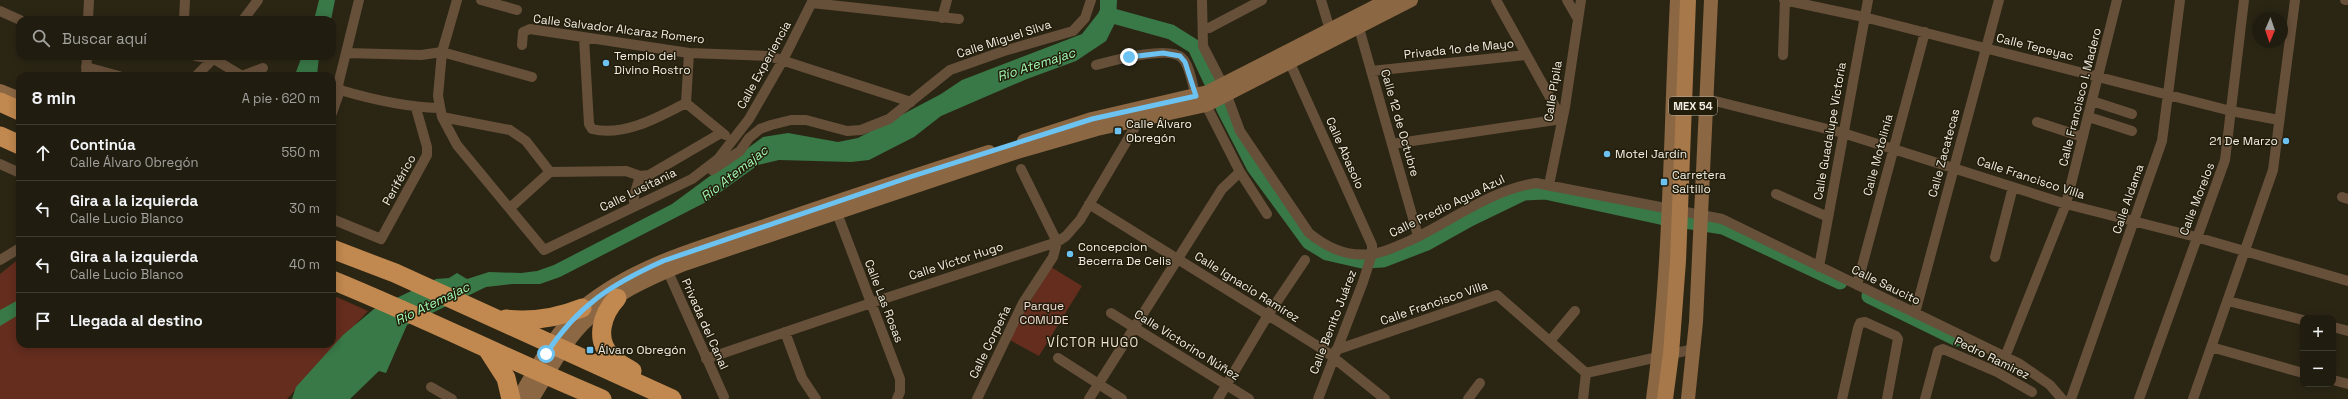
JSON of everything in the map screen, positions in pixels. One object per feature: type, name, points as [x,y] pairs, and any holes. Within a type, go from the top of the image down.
[{"type":"highway","points":[[0,136],[16,144]]},
{"type":"highway","points":[[0,140],[16,145]]},
{"type":"highway","points":[[336,251],[395,273],[672,399]]},
{"type":"highway","points":[[336,282],[431,321],[541,373],[602,399]]},
{"type":"highway","points":[[617,298],[607,311],[602,327],[605,348],[615,360],[676,399]]},
{"type":"highway","points":[[490,316],[518,320],[541,320],[562,316],[582,308]]},
{"type":"highway","points":[[486,347],[503,370],[509,386],[511,399]]},
{"type":"main road","name":"MEX 54","points":[[1664,399],[1676,353],[1693,255],[1685,212],[1688,0]]},
{"type":"main road","name":"MEX 54","points":[[1675,399],[1676,353],[1673,234],[1685,212],[1698,0]]},
{"type":"street","points":[[88,16],[89,0]]},
{"type":"street","points":[[184,16],[185,0]]},
{"type":"street","points":[[246,16],[258,0]]},
{"type":"street","points":[[336,102],[340,90],[338,84],[359,0]]},
{"type":"street","points":[[456,0],[442,52],[439,82],[440,112],[457,145],[510,208],[550,172],[626,170],[640,176],[656,172],[721,133]]},
{"type":"street","points":[[481,0],[517,10]]},
{"type":"street","points":[[942,18],[947,0]]},
{"type":"street","name":"Calle Miguel Silva","points":[[704,171],[713,170],[728,161],[740,151],[749,138],[760,130],[771,125],[791,120],[806,120],[834,129],[847,131],[861,130],[889,119],[950,70],[1004,51],[1073,31],[1085,18],[1091,0]]},
{"type":"street","name":"Calle Predio Agua Azul","points":[[1202,0],[1203,46],[1240,131],[1309,234],[1320,242],[1335,249],[1356,254],[1372,255],[1418,236],[1511,189],[1536,183],[1685,212]]},
{"type":"street","points":[[1321,0],[1330,30]]},
{"type":"street","points":[[518,399],[541,373],[559,347],[582,308],[633,274],[665,266],[837,213],[1017,152],[1098,129],[1140,119],[1204,99],[1290,62],[1358,22],[1388,0]]},
{"type":"street","points":[[1223,91],[1330,30],[1358,22],[1411,0]]},
{"type":"street","points":[[1392,144],[1562,119],[1496,0]]},
{"type":"street","points":[[1567,0],[1578,19]]},
{"type":"street","name":"Calle Pípila","points":[[1549,185],[1562,119],[1582,0]]},
{"type":"street","points":[[1676,0],[1685,212]]},
{"type":"street","points":[[1685,212],[1707,99],[1711,0]]},
{"type":"street","points":[[1783,55],[1785,0]]},
{"type":"street","name":"Calle Tepeyac","points":[[1785,0],[1925,32],[2231,111],[2279,120]]},
{"type":"street","name":"Calle Guadalupe Victoria","points":[[1819,266],[1868,0]]},
{"type":"street","name":"Calle Zacatecas","points":[[1915,313],[1999,0]]},
{"type":"street","name":"Calle Francisco I. Madero","points":[[2005,357],[2066,204],[2118,0]]},
{"type":"street","name":"Calle Aldama","points":[[2071,399],[2162,141],[2180,0]]},
{"type":"street","name":"Calle Morelos","points":[[2139,399],[2196,237],[2225,160],[2244,0]]},
{"type":"street","points":[[2204,399],[2194,397],[2273,170],[2295,0]]},
{"type":"street","points":[[1209,28],[1257,1]]},
{"type":"street","points":[[813,2],[959,19]]},
{"type":"street","name":"Calle Experiencia","points":[[734,140],[749,119],[783,60],[813,2]]},
{"type":"street","points":[[0,12],[16,18]]},
{"type":"street","name":"Calle 12 de Octubre","points":[[1358,22],[1418,236]]},
{"type":"street","name":"Calle Salvador Alcaraz Romero","points":[[522,45],[523,32],[528,29],[689,53],[750,54],[783,60],[911,102]]},
{"type":"street","name":"Calle Motolinía","points":[[1857,285],[1925,32]]},
{"type":"street","points":[[584,38],[589,124],[592,130],[607,131],[624,129],[644,122],[686,103]]},
{"type":"street","points":[[346,53],[421,55],[442,52],[532,77]]},
{"type":"street","points":[[686,103],[689,53]]},
{"type":"street","points":[[1096,65],[1129,57],[1163,53],[1176,54],[1185,62],[1218,125],[1240,172],[1267,214]]},
{"type":"street","name":"Privada 1o de Mayo","points":[[1371,71],[1526,55]]},
{"type":"street","points":[[86,72],[87,60]]},
{"type":"street","points":[[200,72],[212,60]]},
{"type":"street","points":[[219,60],[236,72]]},
{"type":"street","name":"Calle Abasolo","points":[[1290,62],[1372,244],[1372,255]]},
{"type":"street","points":[[252,72],[263,68]]},
{"type":"street","points":[[340,90],[376,100],[440,112],[510,130],[526,141],[550,172]]},
{"type":"street","points":[[559,347],[581,326],[617,298],[665,266],[910,177],[1092,119],[1148,105],[1204,99]]},
{"type":"street","name":"Calle Francisco Villa","points":[[1707,99],[1843,133],[1954,167],[2066,204],[2196,237],[2348,280]]},
{"type":"street","points":[[2092,101],[2132,114]]},
{"type":"street","points":[[686,103],[721,133],[734,140]]},
{"type":"street","name":"Calle Víctor Hugo","points":[[706,359],[871,302],[1057,242],[1066,236],[1089,204],[1148,105]]},
{"type":"street","name":"Periférico","points":[[336,221],[381,239],[427,155],[427,147],[416,108]]},
{"type":"street","points":[[2088,117],[2132,131]]},
{"type":"street","points":[[2038,122],[2083,137]]},
{"type":"street","name":"Calle Lusitania","points":[[510,208],[544,250],[704,171],[718,159],[734,140]]},
{"type":"street","points":[[0,164],[16,171]]},
{"type":"street","points":[[1021,169],[1057,242]]},
{"type":"street","points":[[1089,399],[1222,189],[1240,172]]},
{"type":"street","points":[[634,206],[634,196],[640,176]]},
{"type":"street","points":[[1995,257],[2014,187]]},
{"type":"street","points":[[1776,194],[1828,217]]},
{"type":"street","name":"Calle Ignacio Ramírez","points":[[1089,204],[1268,315],[1334,354],[1385,399]]},
{"type":"street","name":"Calle Saucito","points":[[1685,212],[1722,220],[2005,357],[2038,376],[2050,385],[2062,399]]},
{"type":"street","name":"Calle Las Rosas","points":[[837,213],[900,379],[900,392],[897,399]]},
{"type":"street","name":"Calle Corpeña","points":[[977,399],[1023,303],[1053,257],[1057,242]]},
{"type":"street","points":[[0,260],[16,250]]},
{"type":"street","name":"Calle Benito Juárez","points":[[1318,399],[1372,255]]},
{"type":"street","points":[[1218,399],[1268,315],[1304,260]]},
{"type":"street","name":"Privada del Canal","points":[[665,266],[724,397]]},
{"type":"street","name":"Calle Francisco Villa","points":[[1334,354],[1497,295],[1586,373]]},
{"type":"street","points":[[2228,301],[2300,319]]},
{"type":"street","points":[[1550,341],[1576,311]]},
{"type":"street","name":"Calle Victorino Núñez","points":[[1111,313],[1249,399]]},
{"type":"street","points":[[1842,399],[1858,328],[1860,323],[1866,322],[1896,336],[1898,339],[1887,399]]},
{"type":"street","points":[[2336,328],[2348,330]]},
{"type":"street","points":[[785,332],[802,378],[816,399]]},
{"type":"street","points":[[2211,347],[2300,372]]},
{"type":"street","name":"Pedro Ramirez","points":[[1928,398],[1940,349],[1997,372],[2032,392]]},
{"type":"street","points":[[1583,399],[1586,373],[1676,353]]},
{"type":"street","points":[[1653,399],[1676,353]]},
{"type":"street","points":[[1676,353],[1688,399]]},
{"type":"street","points":[[1058,358],[1122,399]]},
{"type":"street","points":[[532,399],[541,373]]},
{"type":"street","points":[[2336,381],[2348,384]]},
{"type":"street","points":[[1468,399],[1480,383]]},
{"type":"street","points":[[432,387],[452,399]]},
{"type":"green space","points":[[16,261],[16,348],[334,348],[287,399],[0,399],[0,274]]},
{"type":"green space","name":"Parque COMUDE","points":[[1051,267],[1082,286],[1039,356],[1008,339]]},
{"type":"green space","points":[[336,297],[368,311],[336,346]]},
{"type":"water","points":[[319,0],[335,0],[332,16],[315,16]]},
{"type":"water","name":"Río Atemajac","points":[[1100,0],[1117,0],[1116,21],[1106,41],[1076,61],[1027,79],[941,116],[914,137],[869,160],[851,162],[779,160],[758,165],[708,201],[560,277],[540,284],[512,284],[486,287],[407,325],[386,373],[379,371],[350,399],[292,399],[296,387],[331,348],[336,348],[336,343],[343,335],[374,309],[436,279],[449,278],[457,273],[467,279],[489,272],[521,273],[537,271],[554,265],[672,204],[763,137],[788,133],[838,142],[858,138],[941,94],[962,80],[1082,34],[1100,11]]},
{"type":"water","points":[[300,60],[319,60],[317,72],[296,72]]},
{"type":"water","points":[[16,301],[16,316],[0,326],[0,310]]},
{"type":"waterway","points":[[1106,14],[1171,32],[1195,47],[1224,109],[1254,167],[1309,242],[1327,253],[1362,261],[1383,260],[1427,243],[1470,219],[1524,193],[1545,192],[1660,217],[1723,227],[1840,282]]},
{"type":"waterway","points":[[1869,296],[1957,339]]},
{"type":"place","name":"Templo del Divino Rostro","points":[[606,63]]},
{"type":"place","name":"Calle Álvaro Obregón","points":[[1118,131]]},
{"type":"place","name":"21 De Marzo","points":[[2286,141]]},
{"type":"place","name":"Motel Jardín","points":[[1607,154]]},
{"type":"place","name":"Carretera Saltillo","points":[[1664,182]]},
{"type":"place","name":"Concepcion Becerra De Celis","points":[[1070,254]]},
{"type":"place","name":"Álvaro Obregón","points":[[590,350]]},
{"type":"district","name":"VÍCTOR HUGO","points":[[1093,342]]},
{"type":"route","points":[[546,354],[582,308],[633,274],[683,253],[910,177],[1092,119],[1139,107],[1196,96],[1185,62],[1180,56],[1176,54],[1163,53],[1129,57]]}]
